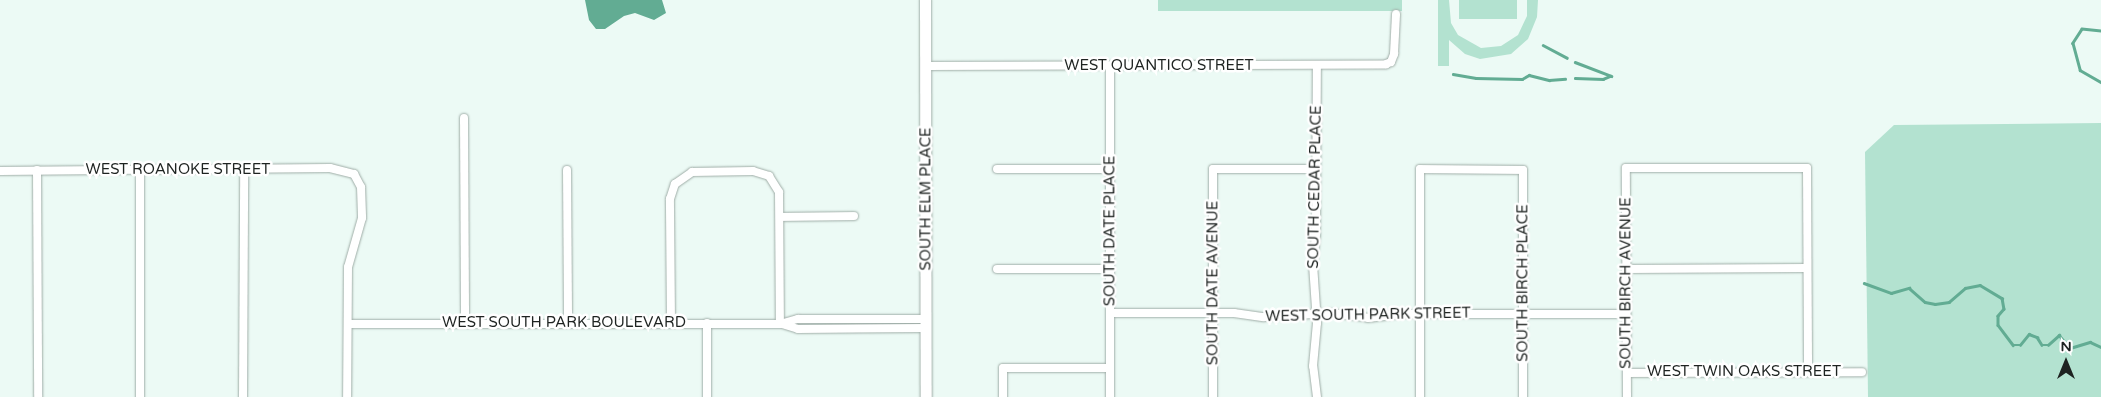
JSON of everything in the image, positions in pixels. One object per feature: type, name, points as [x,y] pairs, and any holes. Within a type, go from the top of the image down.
[{"type":"main road","name":"SOUTH ELM PLACE","points":[[925,0],[926,397]]},
{"type":"street","name":"WEST QUANTICO STREET","points":[[926,66],[1317,66],[1391,62],[1396,42],[1396,14]]},
{"type":"street","name":"SOUTH DATE PLACE","points":[[1110,66],[1110,397]]},
{"type":"street","name":"SOUTH CEDAR PLACE","points":[[1316,397],[1313,366],[1317,314],[1313,264],[1317,66]]},
{"type":"street","points":[[464,118],[465,324]]},
{"type":"street","name":"WEST ROANOKE STREET","points":[[0,171],[330,168],[354,174],[362,187],[362,218],[349,259],[348,324]]},
{"type":"street","name":"SOUTH BIRCH AVENUE","points":[[1627,397],[1626,168],[1807,168],[1807,268]]},
{"type":"street","points":[[997,169],[1110,169]]},
{"type":"street","name":"SOUTH DATE AVENUE","points":[[1213,397],[1213,169],[1316,169]]},
{"type":"street","name":"SOUTH BIRCH PLACE","points":[[1420,314],[1420,169],[1522,170],[1523,397]]},
{"type":"street","points":[[37,170],[38,397]]},
{"type":"street","points":[[140,170],[140,397]]},
{"type":"street","points":[[243,397],[244,170]]},
{"type":"street","points":[[567,170],[568,323]]},
{"type":"street","points":[[671,323],[670,200],[675,184],[692,172],[753,171],[769,176],[779,192],[780,324]]},
{"type":"street","points":[[780,216],[854,216]]},
{"type":"street","points":[[997,268],[1110,269]]},
{"type":"street","points":[[1626,268],[1807,268],[1808,372]]},
{"type":"street","name":"WEST SOUTH PARK STREET","points":[[1110,313],[1213,313],[1264,317],[1317,314],[1368,318],[1420,314],[1626,314]]},
{"type":"street","points":[[1420,314],[1420,397]]},
{"type":"street","name":"WEST SOUTH PARK BOULEVARD","points":[[348,324],[780,324],[798,319],[926,324]]},
{"type":"street","points":[[707,323],[707,397]]},
{"type":"street","points":[[348,324],[348,397]]},
{"type":"street","points":[[1003,397],[1003,368],[1110,368]]},
{"type":"street","name":"WEST TWIN OAKS STREET","points":[[1626,373],[1862,372]]},
{"type":"shaded area","points":[[585,0],[662,0],[666,13],[654,20],[635,13],[624,16],[605,29],[596,29],[589,20]]},
{"type":"shaded area","points":[[1158,0],[1402,0],[1402,11],[1158,11]]},
{"type":"shaded area","points":[[1438,0],[1449,0],[1451,23],[1458,35],[1481,48],[1501,46],[1518,35],[1527,16],[1527,0],[1538,0],[1537,17],[1528,39],[1511,54],[1480,59],[1465,54],[1449,40],[1449,66],[1438,66]]},
{"type":"shaded area","points":[[1459,0],[1517,0],[1517,19],[1459,19]]},
{"type":"shaded area","points":[[2101,123],[2101,397],[1868,397],[1865,152],[1894,125]]},
{"type":"waterway","points":[[2101,31],[2082,29],[2073,43],[2080,70],[2101,82]]},
{"type":"waterway","points":[[1543,45],[1567,58]]},
{"type":"waterway","points":[[1575,62],[1611,76]]},
{"type":"waterway","points":[[1453,74],[1476,78],[1522,79],[1529,75],[1549,80],[1565,79]]},
{"type":"waterway","points":[[1575,78],[1603,79],[1610,76]]},
{"type":"waterway","points":[[1864,283],[1891,293],[1909,288],[1925,302],[1935,304],[1949,302],[1965,288],[1980,285],[2002,298],[2004,309],[1998,316],[1998,325],[2013,345],[2020,345],[2029,334],[2037,337],[2042,345],[2048,345],[2059,335],[2070,348],[2090,342],[2101,347]]}]
